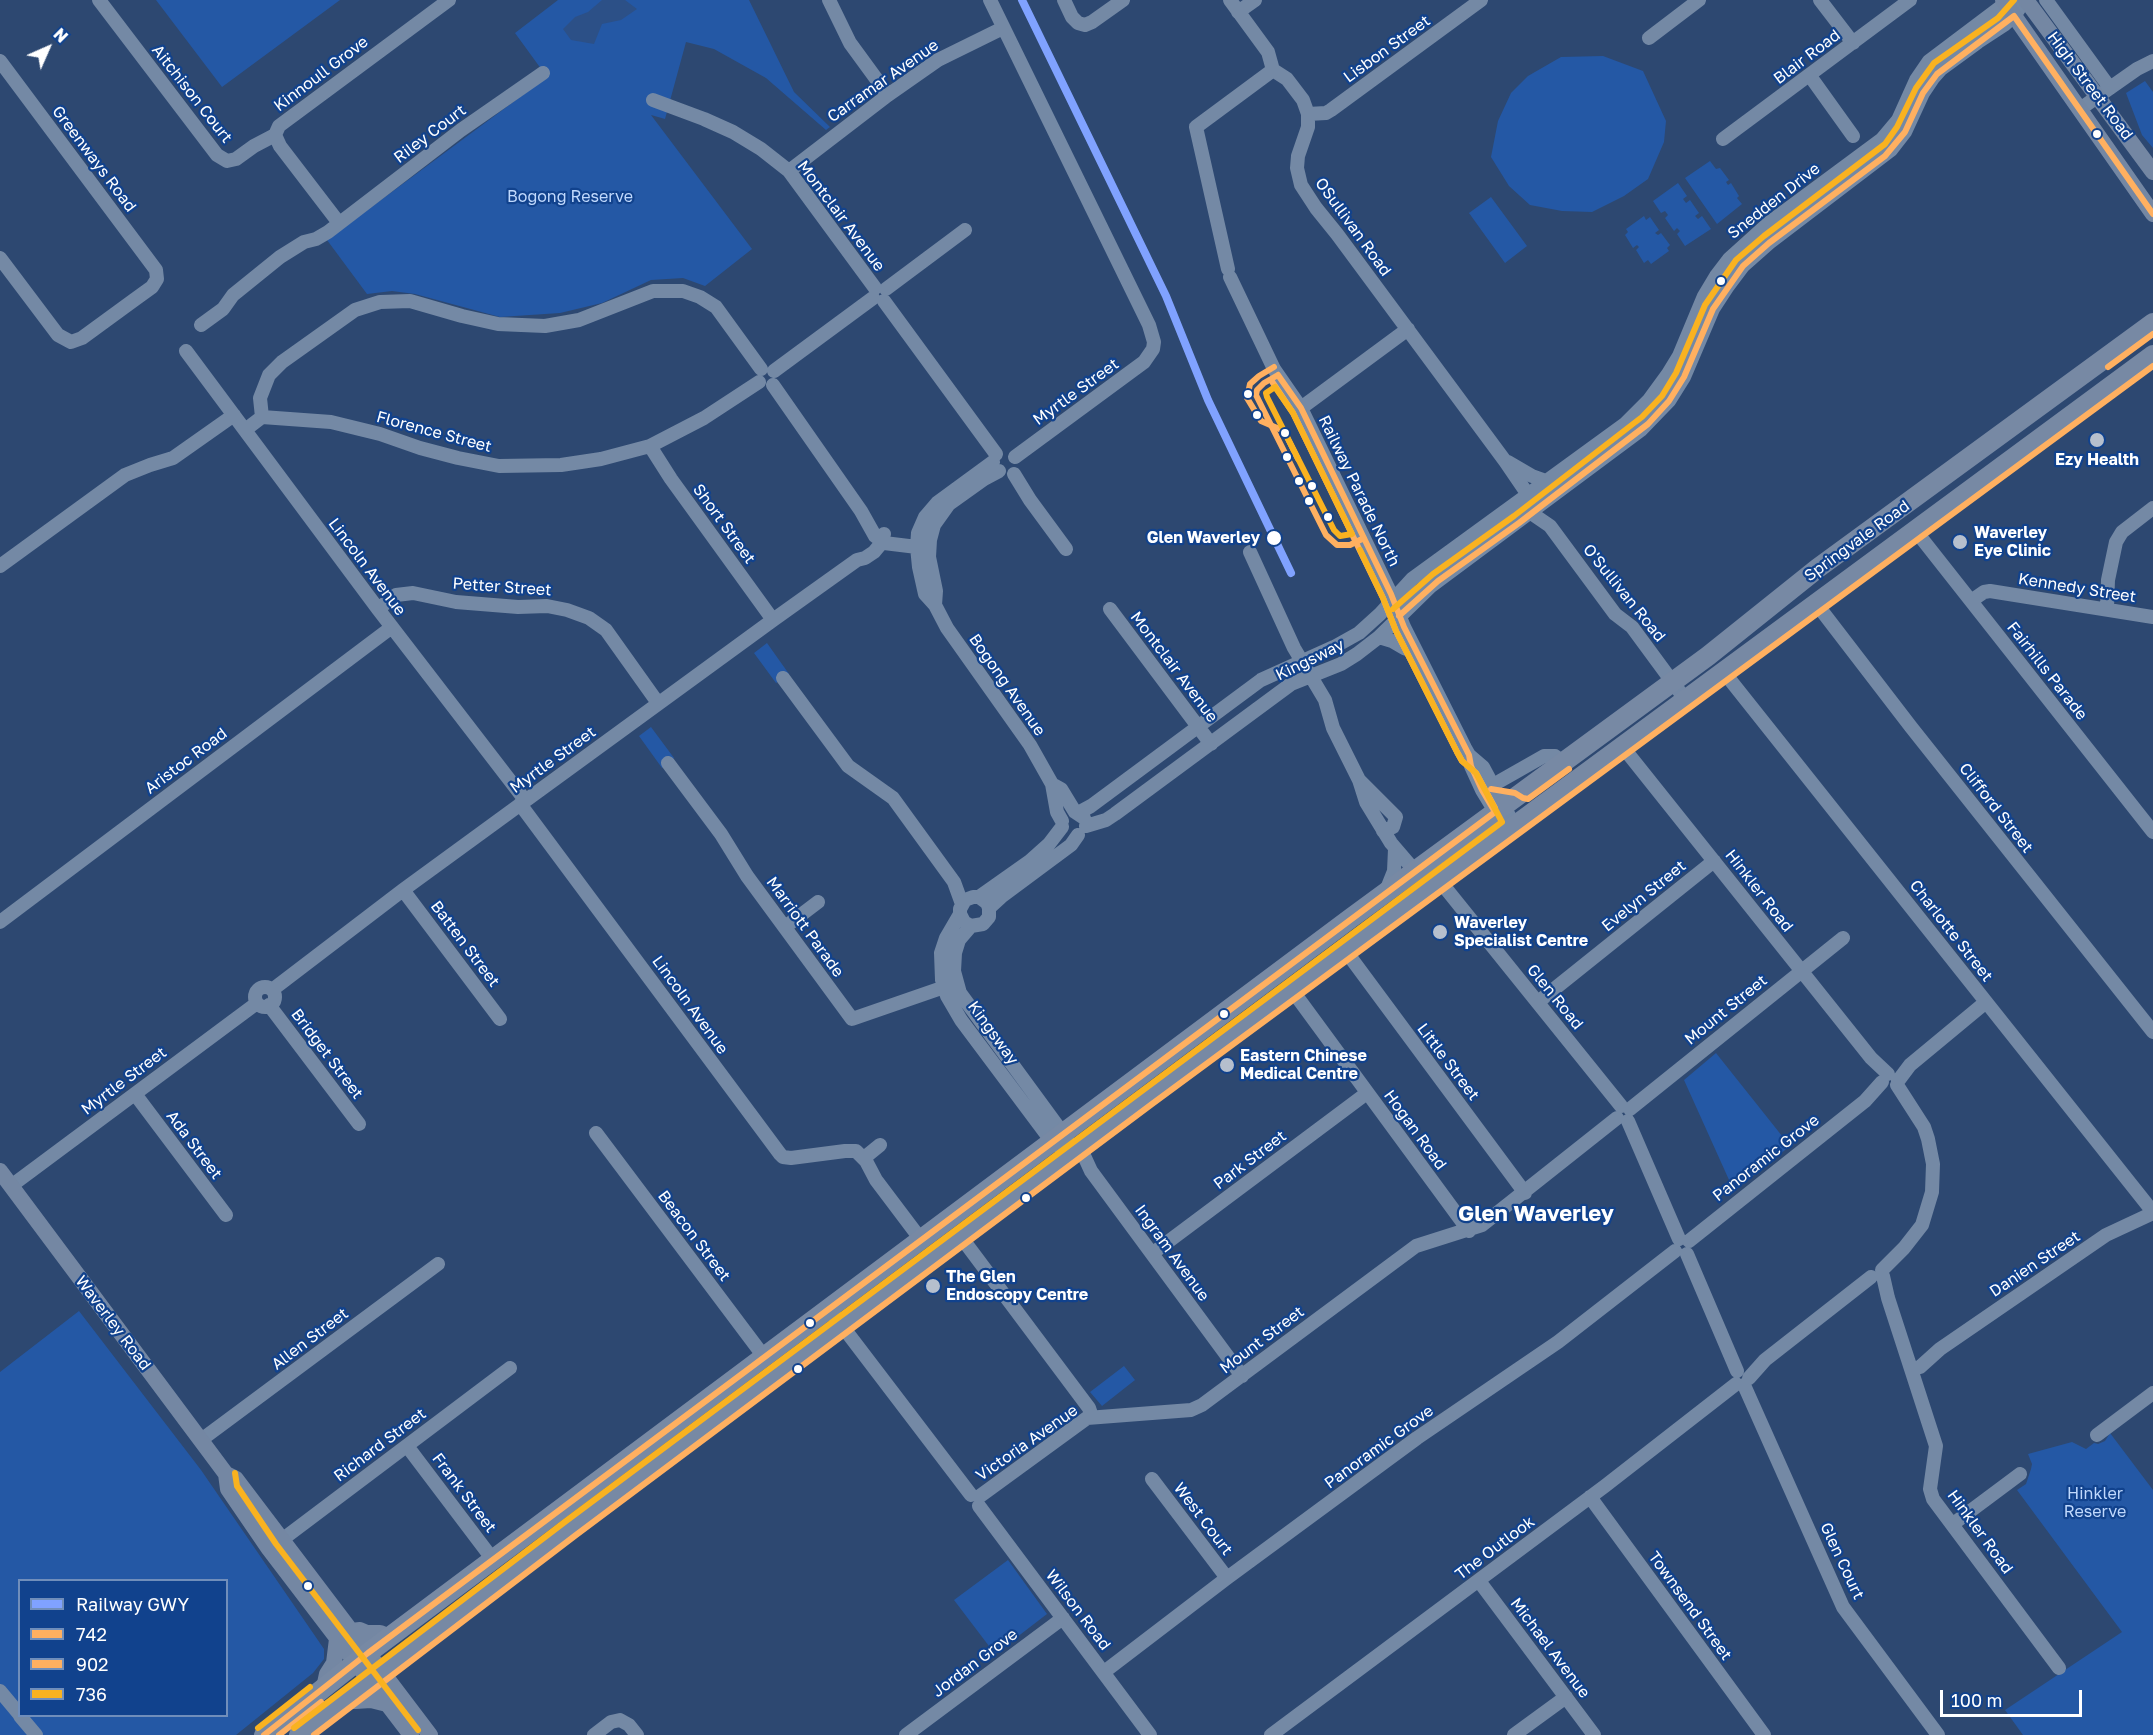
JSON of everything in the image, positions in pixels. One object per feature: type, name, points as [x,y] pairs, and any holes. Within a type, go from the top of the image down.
[{"type":"highway","name":"Springvale Road","points":[[264,1735],[390,1637],[1385,893],[1672,682],[1818,568],[2153,323]]},
{"type":"highway","name":"Springvale Road","points":[[299,1735],[572,1528],[1439,880],[2153,355]]},
{"type":"highway","points":[[2053,397],[2068,417]]},
{"type":"highway","points":[[1437,855],[1435,869],[1439,880]]},
{"type":"highway","points":[[1415,871],[1439,880]]},
{"type":"highway","points":[[1385,893],[1399,910]]},
{"type":"highway","points":[[556,1514],[572,1528]]},
{"type":"main road","name":"High Street Road","points":[[2025,0],[2104,92],[2153,172]]},
{"type":"main road","name":"High Street Road","points":[[2008,5],[2153,214]]},
{"type":"main road","name":"Waverley Road","points":[[0,1172],[226,1474],[236,1479],[276,1544],[344,1635],[393,1698],[430,1735]]},
{"type":"main road","points":[[324,1688],[327,1674],[334,1663],[344,1635],[360,1630],[390,1637]]},
{"type":"main road","points":[[347,1698],[355,1701],[393,1698],[401,1687],[399,1678],[403,1656]]},
{"type":"main road","name":"Waverley Road","points":[[393,1698],[411,1735]]},
{"type":"street","name":"Aitchison Court","points":[[99,0],[217,155],[227,161],[236,159],[275,135]]},
{"type":"street","name":"Kinnoull Grove","points":[[339,223],[280,146],[275,135],[279,126],[449,0]]},
{"type":"street","points":[[829,0],[850,43],[888,95]]},
{"type":"street","points":[[990,0],[1003,28]]},
{"type":"street","points":[[1064,0],[1072,17],[1078,23],[1085,25],[1123,0]]},
{"type":"street","points":[[1230,0],[1268,52],[1273,70],[1287,79],[1303,100],[1308,114]]},
{"type":"street","points":[[1239,12],[1255,0]]},
{"type":"street","name":"Lisbon Street","points":[[1308,114],[1326,113],[1331,110],[1481,0]]},
{"type":"street","points":[[1649,38],[1700,0]]},
{"type":"street","points":[[1820,0],[1853,43]]},
{"type":"street","name":"Blair Road","points":[[1723,139],[1910,0]]},
{"type":"street","name":"Snedden Drive","points":[[1528,495],[1625,424],[1649,400],[1676,361],[1708,287],[1738,249],[1770,222],[1882,139],[1898,120],[1916,80],[1929,61],[2008,5],[2025,0]]},
{"type":"street","name":"High Street Road","points":[[2046,0],[2104,92]]},
{"type":"street","name":"Snedden Drive","points":[[1535,511],[1641,430],[1663,407],[1690,368],[1710,317],[1722,294],[1750,260],[1885,156],[1905,132],[1923,93],[1937,74],[2008,5]]},
{"type":"street","name":"Carramar Avenue","points":[[789,171],[888,95],[938,60],[1003,28]]},
{"type":"street","name":"Myrtle Street","points":[[1003,28],[1153,335],[1153,349],[1144,362],[1015,457]]},
{"type":"street","name":"Greenways Road","points":[[0,61],[156,270],[157,279],[152,287],[82,338],[71,342],[58,335],[0,258]]},
{"type":"street","points":[[2080,109],[2137,69],[2153,61]]},
{"type":"street","name":"Railway Parade North","points":[[1273,70],[1196,127],[1229,273],[1274,369],[1301,408],[1416,652],[1469,755],[1471,766],[1511,827]]},
{"type":"street","name":"Riley Court","points":[[201,325],[223,309],[233,295],[280,257],[316,239],[339,223],[461,130],[543,73]]},
{"type":"street","points":[[1810,76],[1853,136]]},
{"type":"street","name":"Montclair Avenue","points":[[653,100],[733,132],[789,171],[879,294],[996,463]]},
{"type":"street","name":"OSullivan Road","points":[[1308,114],[1307,133],[1298,156],[1297,168],[1302,185],[1316,208],[1408,329],[1528,495]]},
{"type":"street","name":"Florence Street","points":[[262,417],[330,422],[380,434],[439,453],[499,465],[561,465],[601,459],[650,446],[704,418],[965,230]]},
{"type":"street","points":[[245,430],[262,417],[260,398],[269,375],[282,362],[355,310],[380,303],[410,301],[498,324],[545,326],[579,320],[653,291],[682,291],[700,297],[716,307],[765,374],[777,377],[773,385],[880,535],[917,540],[925,517],[937,502],[996,463],[1005,452],[1015,457],[1019,468],[1014,474]]},
{"type":"street","points":[[1301,408],[1408,329]]},
{"type":"street","name":"Lincoln Avenue","points":[[186,351],[523,802],[780,1154],[791,1158],[850,1150],[856,1151],[864,1158]]},
{"type":"street","points":[[0,566],[124,476],[173,458],[234,415]]},
{"type":"street","name":"Short Street","points":[[650,446],[772,620]]},
{"type":"street","name":"OSullivan Road","points":[[1505,461],[1546,481]]},
{"type":"street","points":[[996,463],[1006,474],[1014,474]]},
{"type":"street","name":"Bogong Avenue","points":[[935,605],[936,591],[929,557],[931,533],[942,512],[984,479],[996,463]]},
{"type":"street","points":[[1014,474],[1066,549]]},
{"type":"street","name":"O'Sullivan Road","points":[[1528,495],[1535,511],[1550,526],[1615,614],[1632,627],[1685,699]]},
{"type":"street","name":"Kingsway","points":[[1077,813],[1091,806],[1261,680],[1359,633],[1412,579],[1528,495]]},
{"type":"street","points":[[2104,609],[2113,554],[2120,535],[2153,508]]},
{"type":"street","name":"Kingsway","points":[[989,908],[1000,897],[1071,845],[1082,831],[1106,820],[1291,684],[1348,660],[1379,637],[1438,581],[1535,511]]},
{"type":"street","name":"Fairhills Parade","points":[[1915,530],[2153,832]]},
{"type":"street","name":"Myrtle Street","points":[[11,1186],[135,1094],[263,1004],[274,999],[272,990],[403,890],[857,560],[880,535]]},
{"type":"street","name":"Bogong Avenue","points":[[917,540],[919,567],[925,594],[935,605],[947,628],[1024,736],[1052,784],[1057,812],[1062,824]]},
{"type":"street","points":[[1250,552],[1294,648],[1327,704],[1333,728],[1359,780],[1396,817],[1393,827],[1383,831],[1395,849],[1415,871]]},
{"type":"street","name":"Kennedy Street","points":[[1973,604],[1984,592],[1995,592],[2153,616]]},
{"type":"street","name":"Petter Street","points":[[378,609],[396,595],[413,593],[456,602],[518,607],[547,606],[567,610],[589,618],[606,630],[658,703]]},
{"type":"street","name":"Clifford Street","points":[[1815,602],[2153,1032]]},
{"type":"street","name":"Montclair Avenue","points":[[1110,609],[1211,744]]},
{"type":"street","name":"Aristoc Road","points":[[0,922],[392,627]]},
{"type":"street","points":[[1379,637],[1416,652]]},
{"type":"street","name":"Charlotte Street","points":[[1723,671],[2153,1212]]},
{"type":"street","points":[[1269,676],[1281,692]]},
{"type":"street","points":[[783,678],[848,766],[893,798],[968,903],[964,922],[971,926],[979,926],[986,921],[989,908],[984,900],[968,903]]},
{"type":"street","name":"Hinkler Road","points":[[1622,746],[1924,1127],[1933,1164],[1932,1192],[1922,1225],[1878,1276],[1888,1298],[1936,1446],[1930,1489],[1934,1499],[2059,1668]]},
{"type":"street","name":"Railway Parade North","points":[[1469,755],[1496,781],[1499,809]]},
{"type":"street","points":[[1496,781],[1544,756],[1555,756],[1563,762]]},
{"type":"street","name":"Marriott Parade","points":[[668,763],[722,834],[747,876],[852,1019],[950,984]]},
{"type":"street","points":[[1496,781],[1526,790]]},
{"type":"street","name":"Bogong Avenue","points":[[1052,784],[1061,789],[1077,813]]},
{"type":"street","points":[[1077,813],[1085,821],[1082,831],[1066,834],[1062,824],[1065,815],[1077,813]]},
{"type":"street","name":"Kingsway","points":[[1062,824],[1037,856],[968,903],[942,948],[941,969],[1059,1138],[1075,1151]]},
{"type":"street","points":[[1385,893],[1394,871],[1395,849]]},
{"type":"street","name":"Evelyn Street","points":[[1538,1002],[1714,861]]},
{"type":"street","name":"Glen Road","points":[[1439,880],[1624,1113],[1742,1378]]},
{"type":"street","name":"Batten Street","points":[[403,890],[500,1019]]},
{"type":"street","points":[[785,927],[818,902]]},
{"type":"street","name":"Kingsway","points":[[950,984],[956,945],[971,926]]},
{"type":"street","name":"Mount Street","points":[[1092,1417],[1194,1409],[1202,1406],[1416,1246],[1482,1226],[1843,938]]},
{"type":"street","name":"Little Street","points":[[1345,950],[1525,1193]]},
{"type":"street","name":"Hogan Road","points":[[1292,990],[1469,1231]]},
{"type":"street","name":"Panoramic Grove","points":[[1104,1672],[1418,1437],[1558,1342],[1683,1246],[1986,1002]]},
{"type":"street","name":"Bridget Street","points":[[263,1004],[359,1124]]},
{"type":"street","name":"Park Street","points":[[1152,1253],[1367,1093]]},
{"type":"street","name":"Ada Street","points":[[135,1094],[226,1215]]},
{"type":"street","name":"Beacon Street","points":[[596,1133],[765,1358]]},
{"type":"street","points":[[880,1145],[864,1158],[876,1180],[922,1241]]},
{"type":"street","name":"Ingram Avenue","points":[[1075,1151],[1242,1376]]},
{"type":"street","name":"Danien Street","points":[[1910,1366],[1940,1349],[2106,1235],[2153,1212]]},
{"type":"street","points":[[961,1237],[1089,1407],[1092,1417]]},
{"type":"street","name":"Allen Street","points":[[201,1440],[438,1264]]},
{"type":"street","name":"The Outlook","points":[[1271,1735],[1479,1581],[1765,1360],[1878,1276]]},
{"type":"street","name":"Wilson Road","points":[[830,1310],[977,1499],[1150,1735]]},
{"type":"street","name":"Richard Street","points":[[276,1544],[510,1368]]},
{"type":"street","name":"Glen Court","points":[[1742,1378],[1843,1607],[1938,1735]]},
{"type":"street","points":[[2097,1435],[2153,1393]]},
{"type":"street","name":"Victoria Avenue","points":[[977,1499],[1080,1422],[1092,1417]]},
{"type":"street","name":"Frank Street","points":[[407,1446],[494,1561]]},
{"type":"street","points":[[1953,1524],[2020,1474]]},
{"type":"street","name":"West Court","points":[[1152,1479],[1227,1578]]},
{"type":"street","name":"Townsend Street","points":[[1590,1497],[1763,1735]]},
{"type":"street","name":"Michael Avenue","points":[[1479,1581],[1594,1735]]},
{"type":"street","name":"Jordan Grove","points":[[906,1735],[1063,1618]]},
{"type":"street","points":[[0,1691],[18,1713]]},
{"type":"street","points":[[1514,1735],[1566,1697]]},
{"type":"street","points":[[22,1717],[36,1735]]},
{"type":"street","points":[[594,1735],[617,1720],[626,1722],[637,1735]]},
{"type":"green space","points":[[156,0],[340,0],[222,87]]},
{"type":"green space","name":"Bogong Reserve","points":[[558,0],[749,0],[794,92],[830,127],[826,130],[766,78],[714,49],[686,42],[665,119],[651,115],[752,249],[705,286],[683,278],[651,280],[602,303],[560,313],[500,317],[415,294],[392,291],[367,294],[327,240],[547,77],[515,33]]},
{"type":"green space","points":[[1603,56],[1643,71],[1666,121],[1664,142],[1648,179],[1624,196],[1592,212],[1562,211],[1530,205],[1509,186],[1491,157],[1498,121],[1511,93],[1528,76],[1561,57]]},
{"type":"green space","points":[[2145,81],[2153,92],[2153,148],[2142,135],[2126,93]]},
{"type":"green space","points":[[1710,161],[1716,169],[1720,168],[1729,180],[1726,182],[1728,185],[1731,183],[1742,204],[1717,224],[1685,178]]},
{"type":"green space","points":[[1678,183],[1687,196],[1683,199],[1686,203],[1690,200],[1699,213],[1695,216],[1698,219],[1702,216],[1711,229],[1685,246],[1677,234],[1680,231],[1677,228],[1674,231],[1665,218],[1668,215],[1665,211],[1661,213],[1653,201]]},
{"type":"green space","points":[[1491,197],[1527,246],[1505,263],[1469,213]]},
{"type":"green space","points":[[1644,216],[1646,220],[1650,217],[1659,230],[1655,233],[1658,235],[1661,233],[1670,245],[1667,248],[1669,251],[1651,264],[1648,260],[1644,263],[1636,250],[1639,247],[1637,245],[1633,248],[1625,235],[1628,232],[1626,229]]},
{"type":"green space","points":[[767,643],[789,674],[776,683],[754,653]]},
{"type":"green space","points":[[651,727],[674,758],[662,768],[639,736]]},
{"type":"green space","points":[[1716,1053],[1790,1146],[1734,1191],[1684,1080]]},
{"type":"green space","points":[[79,1311],[201,1470],[324,1649],[324,1659],[313,1673],[236,1735],[0,1735],[0,1372]]},
{"type":"green space","points":[[1124,1366],[1135,1380],[1102,1406],[1090,1392]]},
{"type":"green space","name":"Hinkler Reserve","points":[[2110,1433],[2153,1490],[2153,1735],[2023,1735],[2005,1710],[2122,1632],[2017,1490],[2026,1484],[2031,1469],[2032,1464],[2028,1454],[2072,1442],[2086,1449],[2094,1443],[2105,1441]]},
{"type":"green space","points":[[1008,1560],[1047,1614],[995,1654],[954,1600]]},
{"type":"shaded area","points":[[602,0],[625,0],[637,9],[621,20],[602,24],[594,44],[571,40],[563,29],[575,17],[588,12]]},
{"type":"rail line","name":"GWY","points":[[1022,0],[1166,296],[1208,400],[1291,573]]},
{"type":"transit line","name":"736","points":[[1393,609],[1433,574],[1514,516],[1642,417],[1662,396],[1676,373],[1705,305],[1736,260],[1885,144],[1897,127],[1916,88],[1934,63],[1998,18],[2014,0]]},
{"type":"transit line","name":"742","points":[[1399,616],[1438,581],[1519,523],[1648,424],[1669,401],[1684,377],[1713,309],[1743,266],[1769,243],[1885,156],[1905,132],[1923,93],[1937,74],[2014,16],[2153,214]]},
{"type":"transit line","name":"902","points":[[2108,367],[2153,334]]},
{"type":"transit line","name":"902","points":[[314,1735],[576,1535],[1152,1104],[2153,366]]},
{"type":"transit line","name":"902","points":[[1274,367],[1250,384],[1247,398],[1261,421],[1284,431],[1298,459]]},
{"type":"transit line","name":"742","points":[[1278,375],[1264,383],[1257,390],[1256,395],[1326,535],[1337,545],[1350,545],[1364,538]]},
{"type":"transit line","name":"742","points":[[264,1735],[368,1653],[1495,812],[1482,790],[1471,766],[1469,755],[1404,627],[1391,594],[1301,408],[1278,375]]},
{"type":"transit line","name":"902","points":[[1271,380],[1293,413],[1383,598],[1396,631],[1457,752],[1462,761],[1476,773],[1495,808]]},
{"type":"transit line","name":"736","points":[[1275,387],[1293,413],[1352,534],[1340,536],[1334,530],[1267,397],[1266,393],[1275,387]]},
{"type":"transit line","name":"736","points":[[294,1728],[566,1521],[1502,822],[1476,773],[1462,761],[1457,752],[1396,631],[1360,550]]},
{"type":"transit line","name":"902","points":[[1491,789],[1515,793],[1528,799],[1569,769]]},
{"type":"transit line","name":"736","points":[[235,1473],[237,1486],[276,1544],[418,1730]]},
{"type":"transit line","name":"736","points":[[258,1728],[310,1687]]},
{"type":"transit line","name":"902","points":[[279,1735],[321,1702]]},
{"type":"place","name":"Ezy Health","points":[[2097,440]]},
{"type":"place","name":"Glen Waverley","points":[[1274,538]]},
{"type":"place","name":"Waverley Eye Clinic","points":[[1960,542]]},
{"type":"place","name":"Waverley Specialist Centre","points":[[1440,932]]},
{"type":"place","name":"Eastern Chinese Medical Centre","points":[[1227,1065]]},
{"type":"place","name":"The Glen Endoscopy Centre","points":[[933,1286]]},
{"type":"district","name":"Glen Waverley","points":[[1536,1214]]}]
